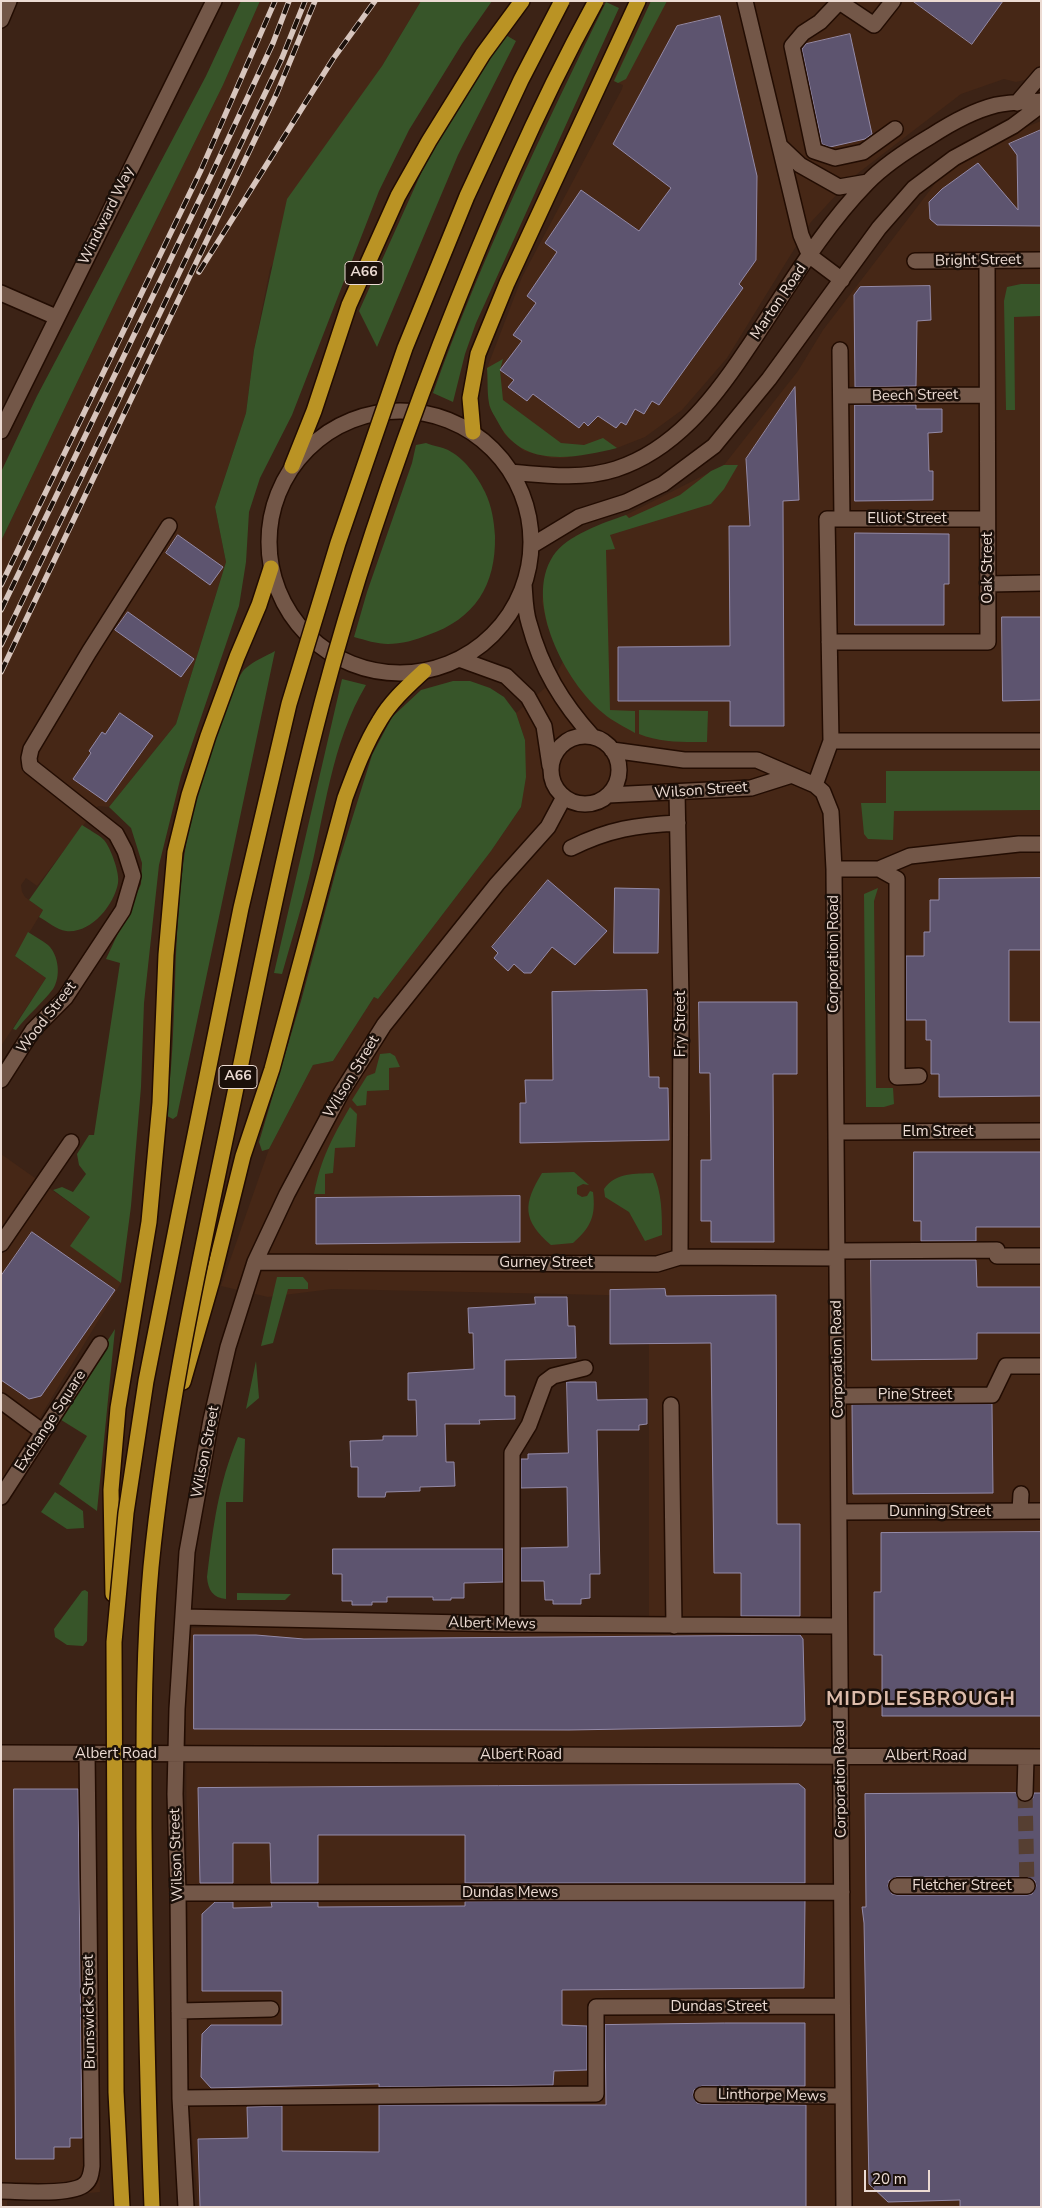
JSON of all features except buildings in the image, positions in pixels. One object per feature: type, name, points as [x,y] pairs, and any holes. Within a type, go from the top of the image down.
[{"type":"highway","name":"A66","points":[[292,466],[314,411],[349,306],[398,196],[429,141],[484,54],[522,1]]},
{"type":"highway","name":"A66","points":[[122,2207],[116,2092],[114,1642],[126,1513],[146,1381],[241,908],[289,704],[338,543],[405,348],[467,196],[521,80],[562,1]]},
{"type":"highway","name":"A66","points":[[152,2207],[147,2059],[144,1680],[151,1569],[166,1440],[196,1278],[275,899],[322,702],[368,545],[416,408],[478,246],[530,131],[596,1]]},
{"type":"highway","points":[[472,432],[470,398],[478,354],[507,283],[638,1]]},
{"type":"highway","points":[[114,1642],[111,1490],[118,1408],[149,1222],[160,1104],[166,955],[175,852],[189,795],[208,736],[237,657],[260,605],[271,568]]},
{"type":"highway","name":"A66","points":[[166,1440],[212,1280],[242,1156],[272,1069],[345,798],[360,757],[380,719],[401,693],[424,671]]},
{"type":"street","points":[[1,20],[9,1]]},
{"type":"street","name":"Windward Way","points":[[1,431],[56,316],[214,1]]},
{"type":"street","points":[[745,1],[801,235],[810,256],[842,280]]},
{"type":"street","points":[[893,1],[874,25],[838,2],[820,22],[803,33],[792,46],[814,151],[835,158],[863,152],[895,129]]},
{"type":"street","points":[[1017,103],[1041,75]]},
{"type":"street","name":"Marton Road","points":[[511,472],[566,477],[615,469],[642,458],[668,441],[706,407],[838,216],[868,182],[910,149],[959,118],[996,105],[1041,100]]},
{"type":"street","points":[[531,546],[579,517],[626,502],[663,484],[714,446],[769,379],[879,228],[914,188],[954,158],[1013,126],[1041,105]]},
{"type":"street","points":[[780,146],[800,165],[839,186],[868,182]]},
{"type":"street","name":"Oak Street","points":[[829,642],[988,642],[987,260]]},
{"type":"street","name":"Bright Street","points":[[915,261],[1041,260]]},
{"type":"street","points":[[1,293],[56,316]]},
{"type":"street","points":[[815,784],[831,741],[829,642],[842,396],[840,350]]},
{"type":"street","name":"Beech Street","points":[[842,396],[987,395]]},
{"type":"street","points":[[396,410],[436,416],[472,432],[494,450],[511,472],[526,507],[531,546],[529,565],[524,584],[509,614],[487,640],[459,659],[424,671],[390,673],[365,668],[327,651],[301,628],[282,600],[271,568],[269,532],[276,498],[292,466],[321,437],[356,418],[396,410]]},
{"type":"street","name":"Elliot Street","points":[[834,519],[988,519]]},
{"type":"street","name":"Wood Street","points":[[1,1080],[33,1030],[65,998],[123,910],[133,876],[125,851],[116,834],[35,771],[30,766],[29,758],[31,749],[89,652],[169,526]]},
{"type":"street","points":[[988,584],[1041,583]]},
{"type":"street","points":[[459,659],[506,676],[528,697],[544,726],[552,779],[556,789],[564,798],[575,803],[586,804],[598,802],[608,795],[618,778],[617,758],[604,742],[594,737],[579,721],[551,682],[528,622],[524,584]]},
{"type":"street","points":[[551,767],[554,756],[561,746],[576,738],[594,737]]},
{"type":"street","points":[[831,741],[1041,741]]},
{"type":"street","name":"Wilson Street","points":[[612,750],[684,760],[757,760],[815,784]]},
{"type":"street","name":"Wilson Street","points":[[608,795],[751,788],[792,775]]},
{"type":"street","name":"Corporation Road","points":[[815,784],[823,792],[831,812],[834,870],[844,2207]]},
{"type":"street","name":"Fry Street","points":[[677,792],[681,1001],[680,1257]]},
{"type":"street","name":"Wilson Street","points":[[186,2207],[180,2098],[176,1754],[187,1552],[211,1420],[228,1347],[255,1262],[311,1146],[341,1093],[384,1024],[498,884],[548,828],[564,798]]},
{"type":"street","points":[[571,848],[596,836],[627,828],[678,823]]},
{"type":"street","points":[[834,870],[879,869],[910,856],[1019,844],[1041,844]]},
{"type":"street","points":[[879,869],[897,879],[897,1076],[919,1076]]},
{"type":"street","name":"Elm Street","points":[[836,1132],[1041,1131]]},
{"type":"street","points":[[1,1244],[71,1142]]},
{"type":"street","name":"Gurney Street","points":[[255,1262],[657,1264],[680,1257],[997,1250],[997,1256],[1041,1256]]},
{"type":"street","name":"Exchange Square","points":[[1,1497],[100,1344]]},
{"type":"street","name":"Pine Street","points":[[838,1396],[992,1394],[1006,1366],[1015,1371],[1041,1366]]},
{"type":"street","points":[[512,1624],[512,1453],[529,1425],[545,1382],[553,1376],[585,1368]]},
{"type":"street","points":[[1,1401],[43,1432]]},
{"type":"street","points":[[671,1404],[674,1626]]},
{"type":"street","points":[[1020,1512],[1021,1494]]},
{"type":"street","name":"Dunning Street","points":[[839,1512],[1041,1511]]},
{"type":"street","name":"Albert Mews","points":[[183,1617],[512,1624],[840,1626]]},
{"type":"street","name":"Albert Road","points":[[1,1753],[1034,1757]]},
{"type":"street","name":"Brunswick Street","points":[[1,2191],[70,2190],[86,2184],[90,2178],[92,2166],[87,1753]]},
{"type":"street","points":[[1026,1793],[1034,1757]]},
{"type":"street","name":"Fletcher Street","points":[[898,1886],[1027,1886]]},
{"type":"street","name":"Dundas Mews","points":[[178,1893],[842,1892]]},
{"type":"street","name":"Dundas Street","points":[[180,2098],[596,2094],[596,2007],[841,2006]]},
{"type":"street","points":[[179,2011],[271,2010]]},
{"type":"street","name":"Linthorpe Mews","points":[[702,2095],[842,2096]]},
{"type":"shaded area","points":[[260,1],[421,1],[382,66],[270,269],[254,350],[246,413],[215,507],[226,562],[176,724],[109,807],[98,806],[37,886],[26,878],[21,885],[25,897],[43,910],[15,956],[46,978],[1,1046],[1,541],[118,297],[223,85]]},
{"type":"shaded area","points":[[651,1],[1041,1],[1041,76],[1016,82],[1004,79],[961,94],[853,177],[811,222],[727,358],[682,410],[645,437],[617,448],[564,458],[551,458],[524,451],[505,435],[489,405],[487,368],[522,277],[622,89],[623,85],[613,81]]},
{"type":"shaded area","points":[[1041,121],[1041,2207],[198,2207],[189,2101],[185,1628],[649,1618],[649,1296],[332,1289],[268,1297],[221,1286],[269,1149],[313,1065],[333,1061],[374,997],[378,999],[491,851],[521,807],[525,740],[516,713],[553,681],[563,661],[547,625],[542,602],[544,583],[554,556],[577,535],[626,515],[724,465],[798,371],[823,330],[937,181],[967,158],[1000,138]]},
{"type":"shaded area","points":[[1,1154],[90,1217],[71,1246],[121,1283],[1,1482]]},
{"type":"shaded area","points":[[1,1753],[94,1753],[100,2192],[7,2201],[7,2207],[1,2207]]},
{"type":"green space","points":[[241,1],[260,1],[223,85],[118,297],[1,541],[1,472],[37,396],[206,76]]},
{"type":"green space","points":[[421,1],[492,1],[462,44],[409,130],[379,191],[292,415],[260,478],[249,512],[246,562],[239,606],[181,776],[159,865],[144,1003],[141,1087],[131,1206],[121,1283],[70,1246],[90,1217],[53,1190],[62,1187],[73,1192],[86,1174],[79,1165],[77,1154],[89,1135],[94,1135],[120,963],[106,959],[141,884],[142,863],[131,828],[109,807],[176,724],[226,562],[215,507],[246,413],[254,350],[287,199],[382,66]]},
{"type":"green space","points":[[651,1],[667,1],[626,79],[618,83],[614,81]]},
{"type":"green space","points":[[606,2],[619,8],[476,323],[465,354],[453,402],[433,393],[471,293],[559,98]]},
{"type":"green space","points":[[504,34],[516,41],[458,155],[377,347],[359,311],[427,160],[467,90]]},
{"type":"green space","points":[[1021,284],[1041,284],[1041,316],[1014,317],[1015,410],[1006,410],[1004,301],[1007,287]]},
{"type":"green space","points":[[503,359],[500,370],[503,400],[561,443],[584,445],[603,438],[617,448],[585,455],[552,457],[536,454],[522,448],[509,438],[492,411],[488,395],[487,368]]},
{"type":"green space","points":[[426,443],[454,453],[465,463],[482,486],[492,514],[495,536],[492,570],[487,585],[480,598],[458,620],[419,639],[388,644],[375,643],[354,637],[367,592],[412,463],[416,445]]},
{"type":"green space","points":[[724,465],[738,465],[724,489],[711,504],[610,535],[615,549],[606,550],[610,710],[635,711],[635,733],[607,716],[589,700],[563,662],[546,618],[543,596],[545,575],[553,556],[576,536],[626,515],[629,518],[680,495],[711,471]]},
{"type":"green space","points":[[275,651],[177,1116],[173,1119],[165,1115],[171,1066],[178,912],[186,842],[193,808],[201,774],[212,741],[237,681],[249,665]]},
{"type":"green space","points":[[342,679],[366,685],[345,731],[330,779],[309,878],[282,974],[274,973]]},
{"type":"green space","points":[[453,681],[470,681],[490,688],[504,697],[516,713],[525,740],[526,777],[521,807],[491,851],[378,999],[374,997],[333,1061],[313,1065],[269,1149],[262,1151],[259,1142],[301,1001],[337,867],[372,755],[392,717],[421,690]]},
{"type":"green space","points":[[639,710],[708,711],[707,742],[664,740],[639,734]]},
{"type":"green space","points":[[886,771],[1041,771],[1041,810],[894,811],[893,840],[868,839],[864,834],[861,803],[886,803]]},
{"type":"green space","points":[[82,825],[99,836],[107,844],[116,868],[118,883],[112,901],[100,917],[84,928],[66,931],[39,917],[43,910],[29,900]]},
{"type":"green space","points":[[878,888],[874,901],[876,1088],[893,1088],[894,1104],[884,1107],[866,1107],[864,894]]},
{"type":"green space","points":[[28,932],[52,949],[57,960],[58,972],[53,989],[16,1030],[13,1029],[46,978],[15,956]]},
{"type":"green space","points":[[390,1053],[395,1056],[400,1067],[389,1068],[389,1090],[367,1091],[366,1105],[357,1106],[352,1100],[367,1076],[375,1073],[380,1054]]},
{"type":"green space","points":[[350,1107],[357,1114],[355,1147],[335,1148],[333,1173],[325,1174],[325,1194],[314,1194],[328,1149]]},
{"type":"green space","points":[[574,1172],[589,1185],[583,1184],[577,1187],[577,1194],[582,1197],[587,1196],[590,1191],[593,1192],[593,1214],[584,1232],[573,1243],[551,1245],[535,1228],[530,1219],[528,1211],[531,1194],[542,1173]]},
{"type":"green space","points":[[653,1173],[660,1196],[662,1235],[645,1241],[629,1212],[605,1197],[604,1189],[614,1179],[626,1175]]},
{"type":"green space","points":[[277,1277],[303,1277],[308,1283],[308,1289],[288,1289],[273,1343],[261,1346]]},
{"type":"green space","points":[[115,1329],[97,1511],[59,1484],[87,1436],[58,1418]]},
{"type":"green space","points":[[256,1361],[259,1398],[246,1409]]},
{"type":"green space","points":[[238,1437],[245,1439],[243,1502],[226,1502],[226,1599],[212,1593],[207,1577],[214,1523],[221,1489]]},
{"type":"green space","points":[[55,1492],[83,1511],[84,1528],[67,1529],[41,1512]]},
{"type":"green space","points":[[82,1591],[88,1592],[87,1641],[83,1646],[67,1645],[55,1637],[54,1629]]},
{"type":"green space","points":[[237,1593],[291,1594],[285,1600],[237,1600]]},
{"type":"tunnel","points":[[1025,1793],[1027,1886]]},
{"type":"railway","points":[[1,585],[201,170],[275,1]]},
{"type":"railway","points":[[1,610],[209,180],[273,43],[289,1]]},
{"type":"railway","points":[[1,645],[282,58],[305,1]]},
{"type":"railway","points":[[1,672],[277,93],[315,1]]},
{"type":"railway","points":[[199,272],[333,59],[375,1]]},
{"type":"district","name":"MIDDLESBROUGH","points":[[921,1700]]}]
